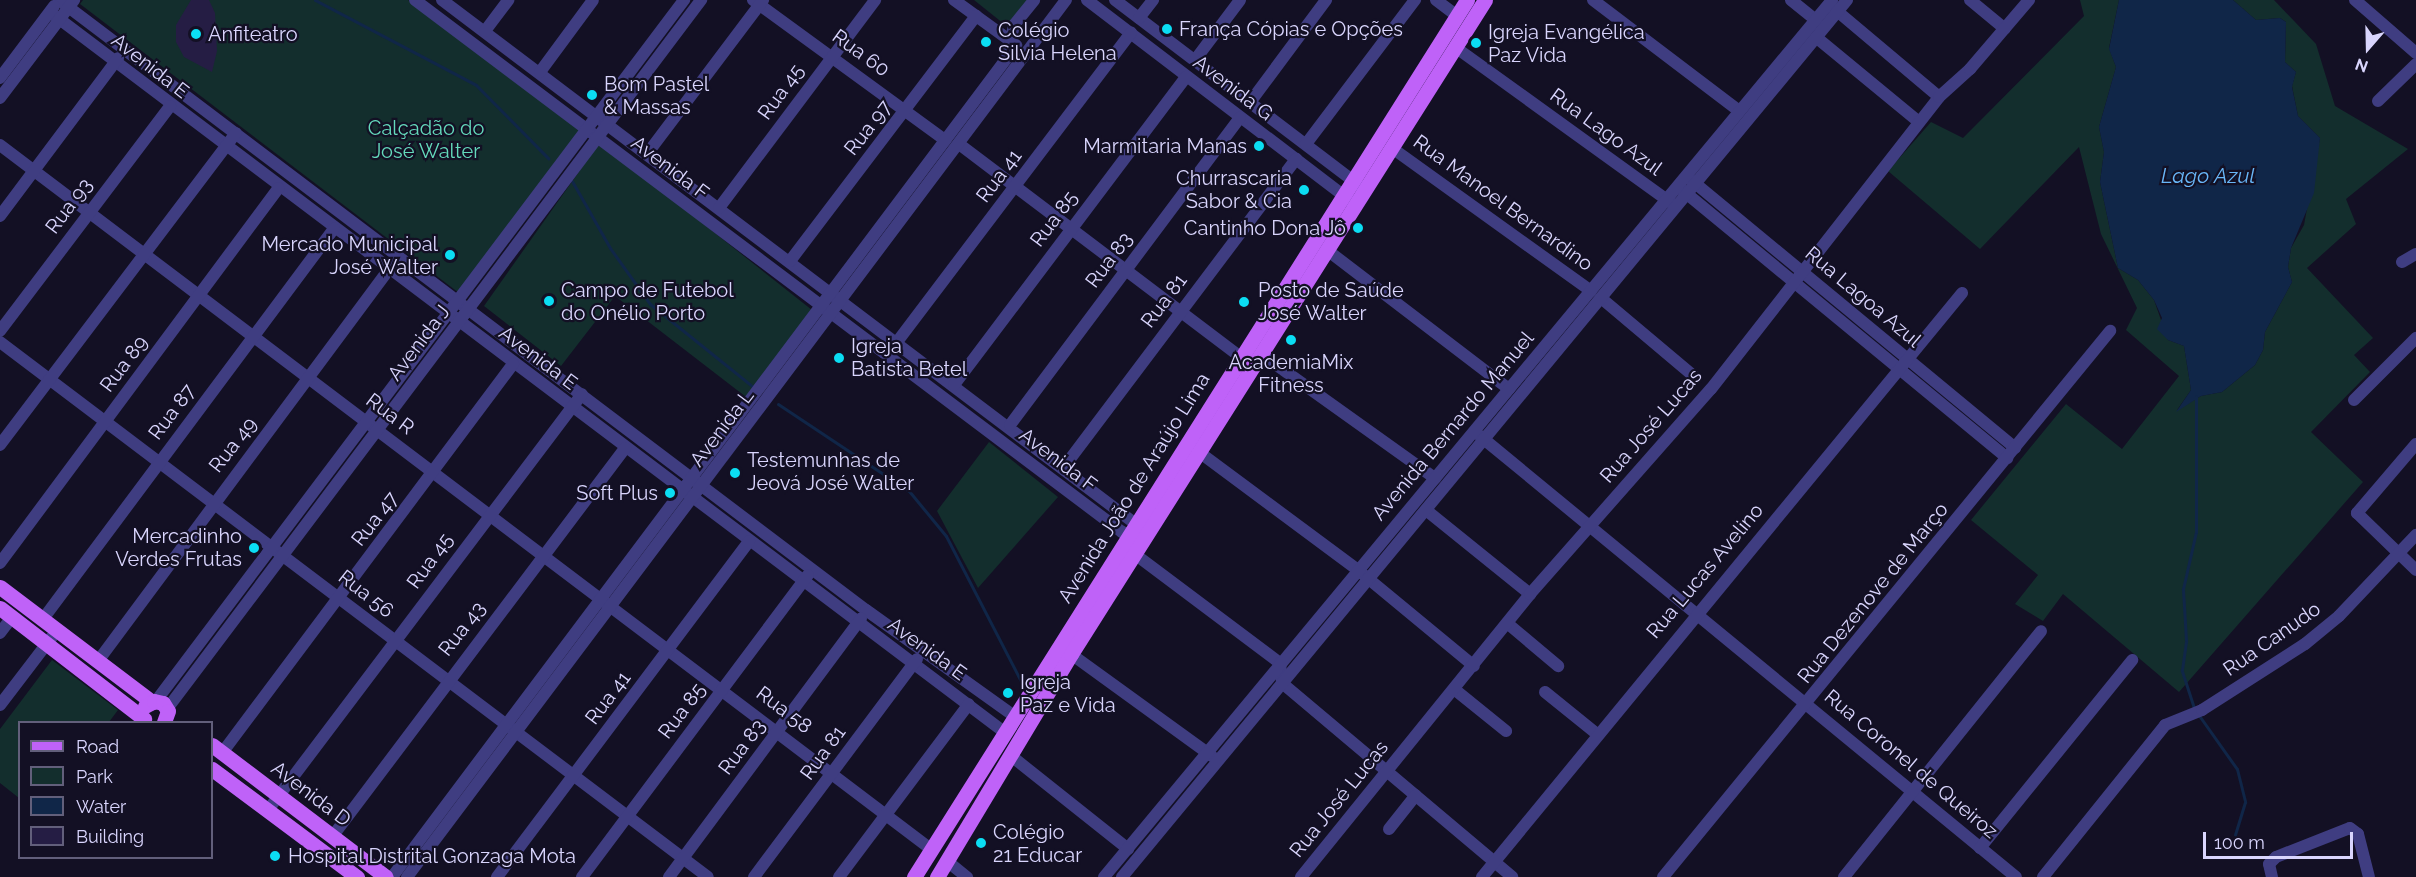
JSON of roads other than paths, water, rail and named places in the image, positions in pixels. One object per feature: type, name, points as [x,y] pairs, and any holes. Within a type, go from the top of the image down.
[{"type":"main road","name":"Avenida João de Araújo Lima","points":[[1237,377],[1241,357],[1467,0]]},
{"type":"main road","name":"Avenida João de Araújo Lima","points":[[937,877],[1071,654],[1129,545],[1138,522],[1237,377],[1261,354],[1485,0]]},
{"type":"main road","name":"Avenida João de Araújo Lima","points":[[914,877],[1014,716],[1129,545],[1146,537],[1199,452],[1222,401]]},
{"type":"main road","points":[[0,587],[178,721]]},
{"type":"main road","points":[[6,613],[146,721]]},
{"type":"main road","points":[[146,721],[144,709],[161,709]]},
{"type":"main road","name":"Avenida D","points":[[217,749],[386,877]]},
{"type":"main road","name":"Avenida D","points":[[213,770],[357,877]]},
{"type":"street","name":"Avenida F","points":[[442,0],[1138,522],[1146,537]]},
{"type":"street","points":[[485,31],[508,0]]},
{"type":"street","points":[[540,72],[593,0]]},
{"type":"street","name":"Avenida J","points":[[161,709],[278,553],[377,430],[586,129],[684,0]]},
{"type":"street","name":"Avenida J","points":[[464,305],[599,138],[700,0]]},
{"type":"street","name":"Rua 45","points":[[719,208],[875,0]]},
{"type":"street","points":[[954,0],[1026,52]]},
{"type":"street","name":"Avenida L","points":[[699,480],[820,306],[1007,58],[1014,25],[1034,0]]},
{"type":"street","name":"Avenida L","points":[[392,877],[511,728],[688,494],[832,314],[1066,0]]},
{"type":"street","name":"Avenida G","points":[[1087,0],[1356,205]]},
{"type":"street","name":"Avenida G","points":[[1115,0],[1251,101],[1365,190]]},
{"type":"street","points":[[1139,18],[1152,0]]},
{"type":"street","points":[[1195,60],[1240,0]]},
{"type":"street","points":[[1251,101],[1326,0]]},
{"type":"street","points":[[1306,144],[1415,0]]},
{"type":"street","points":[[1436,0],[1457,16]]},
{"type":"street","points":[[1593,0],[1739,111]]},
{"type":"street","points":[[1791,0],[1816,20]]},
{"type":"street","name":"Avenida Bernardo Manuel","points":[[1690,179],[1768,86],[1816,20],[1847,0]]},
{"type":"street","points":[[1970,0],[2005,29]]},
{"type":"street","name":"Rua José Lucas","points":[[1301,877],[1530,594],[1711,389],[1939,97],[2005,29],[2029,0]]},
{"type":"street","points":[[2355,0],[2416,53]]},
{"type":"street","name":"Avenida F","points":[[419,1],[832,314],[1280,663]]},
{"type":"street","points":[[0,78],[65,2]]},
{"type":"street","name":"Avenida E","points":[[65,2],[699,480],[867,610],[1014,716]]},
{"type":"street","points":[[647,154],[758,2]]},
{"type":"street","name":"Rua 60","points":[[758,2],[945,140]]},
{"type":"street","points":[[1835,6],[1939,97]]},
{"type":"street","name":"Avenida Bernardo Manuel","points":[[1122,877],[1280,663],[1426,510],[1485,439],[1545,355],[1682,190],[1739,111],[1817,38],[1835,6]]},
{"type":"street","points":[[0,98],[54,16]]},
{"type":"street","name":"Avenida E","points":[[54,16],[224,148],[1004,732]]},
{"type":"street","name":"Rua 97","points":[[790,261],[976,16]]},
{"type":"street","name":"Rua 41","points":[[897,342],[1131,33]]},
{"type":"street","points":[[1817,38],[1919,122]]},
{"type":"street","name":"Rua Lago Azul","points":[[1455,47],[1671,203]]},
{"type":"street","points":[[0,216],[125,49]]},
{"type":"street","points":[[2378,102],[2416,64]]},
{"type":"street","name":"Rua 85","points":[[954,385],[1186,77]]},
{"type":"street","name":"Rua 93","points":[[0,331],[170,106]]},
{"type":"street","name":"Rua 83","points":[[1010,425],[1240,118]]},
{"type":"street","points":[[958,123],[968,132]]},
{"type":"street","points":[[0,445],[236,133]]},
{"type":"street","points":[[959,144],[1179,314],[1241,357]]},
{"type":"street","name":"Rua R","points":[[0,145],[608,602]]},
{"type":"street","name":"Rua Manoel Bernardino","points":[[1392,148],[1596,294],[1696,378]]},
{"type":"street","name":"Rua 81","points":[[1064,467],[1296,159]]},
{"type":"street","name":"Rua Lagoa Azul","points":[[1690,179],[1909,360],[2011,453]]},
{"type":"street","name":"Rua 89","points":[[0,563],[278,188]]},
{"type":"street","name":"Rua Lagoa Azul","points":[[1682,190],[1900,371],[2011,453]]},
{"type":"street","name":"Rua 87","points":[[43,619],[334,229]]},
{"type":"street","points":[[1327,250],[1509,389]]},
{"type":"street","points":[[2402,262],[2416,254]]},
{"type":"street","name":"Rua 49","points":[[98,661],[213,502],[310,377],[399,255]]},
{"type":"street","name":"Rua Lucas Avelino","points":[[1482,877],[1696,611],[1900,371],[1962,293]]},
{"type":"street","name":"Avenida J","points":[[278,553],[366,421],[454,320]]},
{"type":"street","name":"Rua Dezenove de Março","points":[[1663,877],[1808,703],[2110,331]]},
{"type":"street","name":"Rua 56","points":[[0,342],[395,641],[448,678],[708,877]]},
{"type":"street","points":[[2354,399],[2414,345]]},
{"type":"street","points":[[1261,354],[1435,478]]},
{"type":"street","name":"Avenida Bernardo Manuel","points":[[1109,875],[1128,849],[1282,683],[1435,478],[1509,389],[1545,355]]},
{"type":"street","name":"Rua 47","points":[[217,749],[436,472],[513,364]]},
{"type":"street","name":"Rua 45","points":[[268,810],[488,513],[582,394]]},
{"type":"street","name":"Rua Coronel de Queiroz","points":[[1474,431],[1808,703],[2016,877]]},
{"type":"street","points":[[2416,444],[2359,507],[2359,518],[2416,570]]},
{"type":"street","name":"Rua 43","points":[[333,837],[448,678],[625,448]]},
{"type":"street","points":[[1199,452],[1364,575],[1474,666]]},
{"type":"street","points":[[1426,510],[1530,594]]},
{"type":"street","name":"Rua Canudo","points":[[2043,877],[2162,729],[2202,710],[2305,644],[2339,616],[2416,535]]},
{"type":"street","name":"Rua 41","points":[[497,877],[670,649],[748,541]]},
{"type":"street","name":"Rua 85","points":[[582,877],[804,582],[812,568]]},
{"type":"street","name":"Rua 58","points":[[608,602],[888,813],[931,849]]},
{"type":"street","name":"Rua 83","points":[[669,877],[867,610]]},
{"type":"street","points":[[0,633],[6,613]]},
{"type":"street","points":[[1507,624],[1558,666]]},
{"type":"street","points":[[0,705],[57,630]]},
{"type":"street","points":[[1844,877],[2041,631]]},
{"type":"street","name":"Rua 81","points":[[754,877],[923,652]]},
{"type":"street","points":[[1071,654],[1212,757]]},
{"type":"street","points":[[1980,848],[2132,660]]},
{"type":"street","points":[[1280,663],[1282,683],[1512,877]]},
{"type":"street","points":[[1454,689],[1506,731]]},
{"type":"street","points":[[1545,692],[1597,734]]},
{"type":"street","points":[[839,877],[969,704]]},
{"type":"street","name":"Avenida L","points":[[407,877],[511,728]]},
{"type":"street","points":[[1010,755],[1128,849]]},
{"type":"street","points":[[1389,829],[1416,795]]},
{"type":"street","points":[[2272,877],[2269,864],[2276,857],[2350,828],[2358,834],[2369,877]]},
{"type":"street","points":[[947,861],[967,877]]},
{"type":"water","name":"Lago Azul","points":[[2119,0],[2233,0],[2256,20],[2280,18],[2286,22],[2285,62],[2296,72],[2292,87],[2298,116],[2320,138],[2314,193],[2291,248],[2288,267],[2292,282],[2265,332],[2263,350],[2255,365],[2222,392],[2201,396],[2176,412],[2191,390],[2184,346],[2168,340],[2157,329],[2162,318],[2154,300],[2138,280],[2118,268],[2100,182],[2104,152],[2099,127],[2116,67],[2109,49]]},
{"type":"waterway","points":[[315,0],[476,85],[548,158]]},
{"type":"waterway","points":[[572,181],[610,248],[650,304],[752,386]]},
{"type":"waterway","points":[[2194,708],[2182,670],[2186,640],[2183,589],[2196,532],[2196,396]]},
{"type":"waterway","points":[[778,404],[909,491],[946,536],[1022,683]]},
{"type":"waterway","points":[[2198,714],[2237,769],[2245,802],[2235,835]]},
{"type":"place","name":"França Cópias e Opções","points":[[1167,29]]},
{"type":"place","name":"Anfiteatro","points":[[196,34]]},
{"type":"place","name":"Colégio Silvia Helena","points":[[986,42]]},
{"type":"place","name":"Igreja Evangélica Paz Vida","points":[[1476,43]]},
{"type":"place","name":"Bom Pastel & Massas","points":[[592,95]]},
{"type":"place","name":"Marmitaria Manas","points":[[1259,146]]},
{"type":"place","name":"Churrascaria Sabor & Cia","points":[[1304,190]]},
{"type":"place","name":"Cantinho Dona Jô","points":[[1358,228]]},
{"type":"place","name":"Mercado Municipal José Walter","points":[[450,255]]},
{"type":"place","name":"Campo de Futebol do Onélio Porto","points":[[549,301]]},
{"type":"place","name":"Posto de Saúde José Walter","points":[[1244,302]]},
{"type":"place","name":"AcademiaMix Fitness","points":[[1291,340]]},
{"type":"place","name":"Igreja Batista Betel","points":[[839,358]]},
{"type":"place","name":"Testemunhas de Jeová José Walter","points":[[735,473]]},
{"type":"place","name":"Soft Plus","points":[[670,493]]},
{"type":"place","name":"Mercadinho Verdes Frutas","points":[[254,548]]},
{"type":"place","name":"Igreja Paz e Vida","points":[[1008,693]]},
{"type":"place","name":"Colégio 21 Educar","points":[[981,843]]},
{"type":"place","name":"Hospital Distrital Gonzaga Mota","points":[[275,856]]},
{"type":"park label","name":"Calçadão do José Walter","points":[[426,140]]}]
